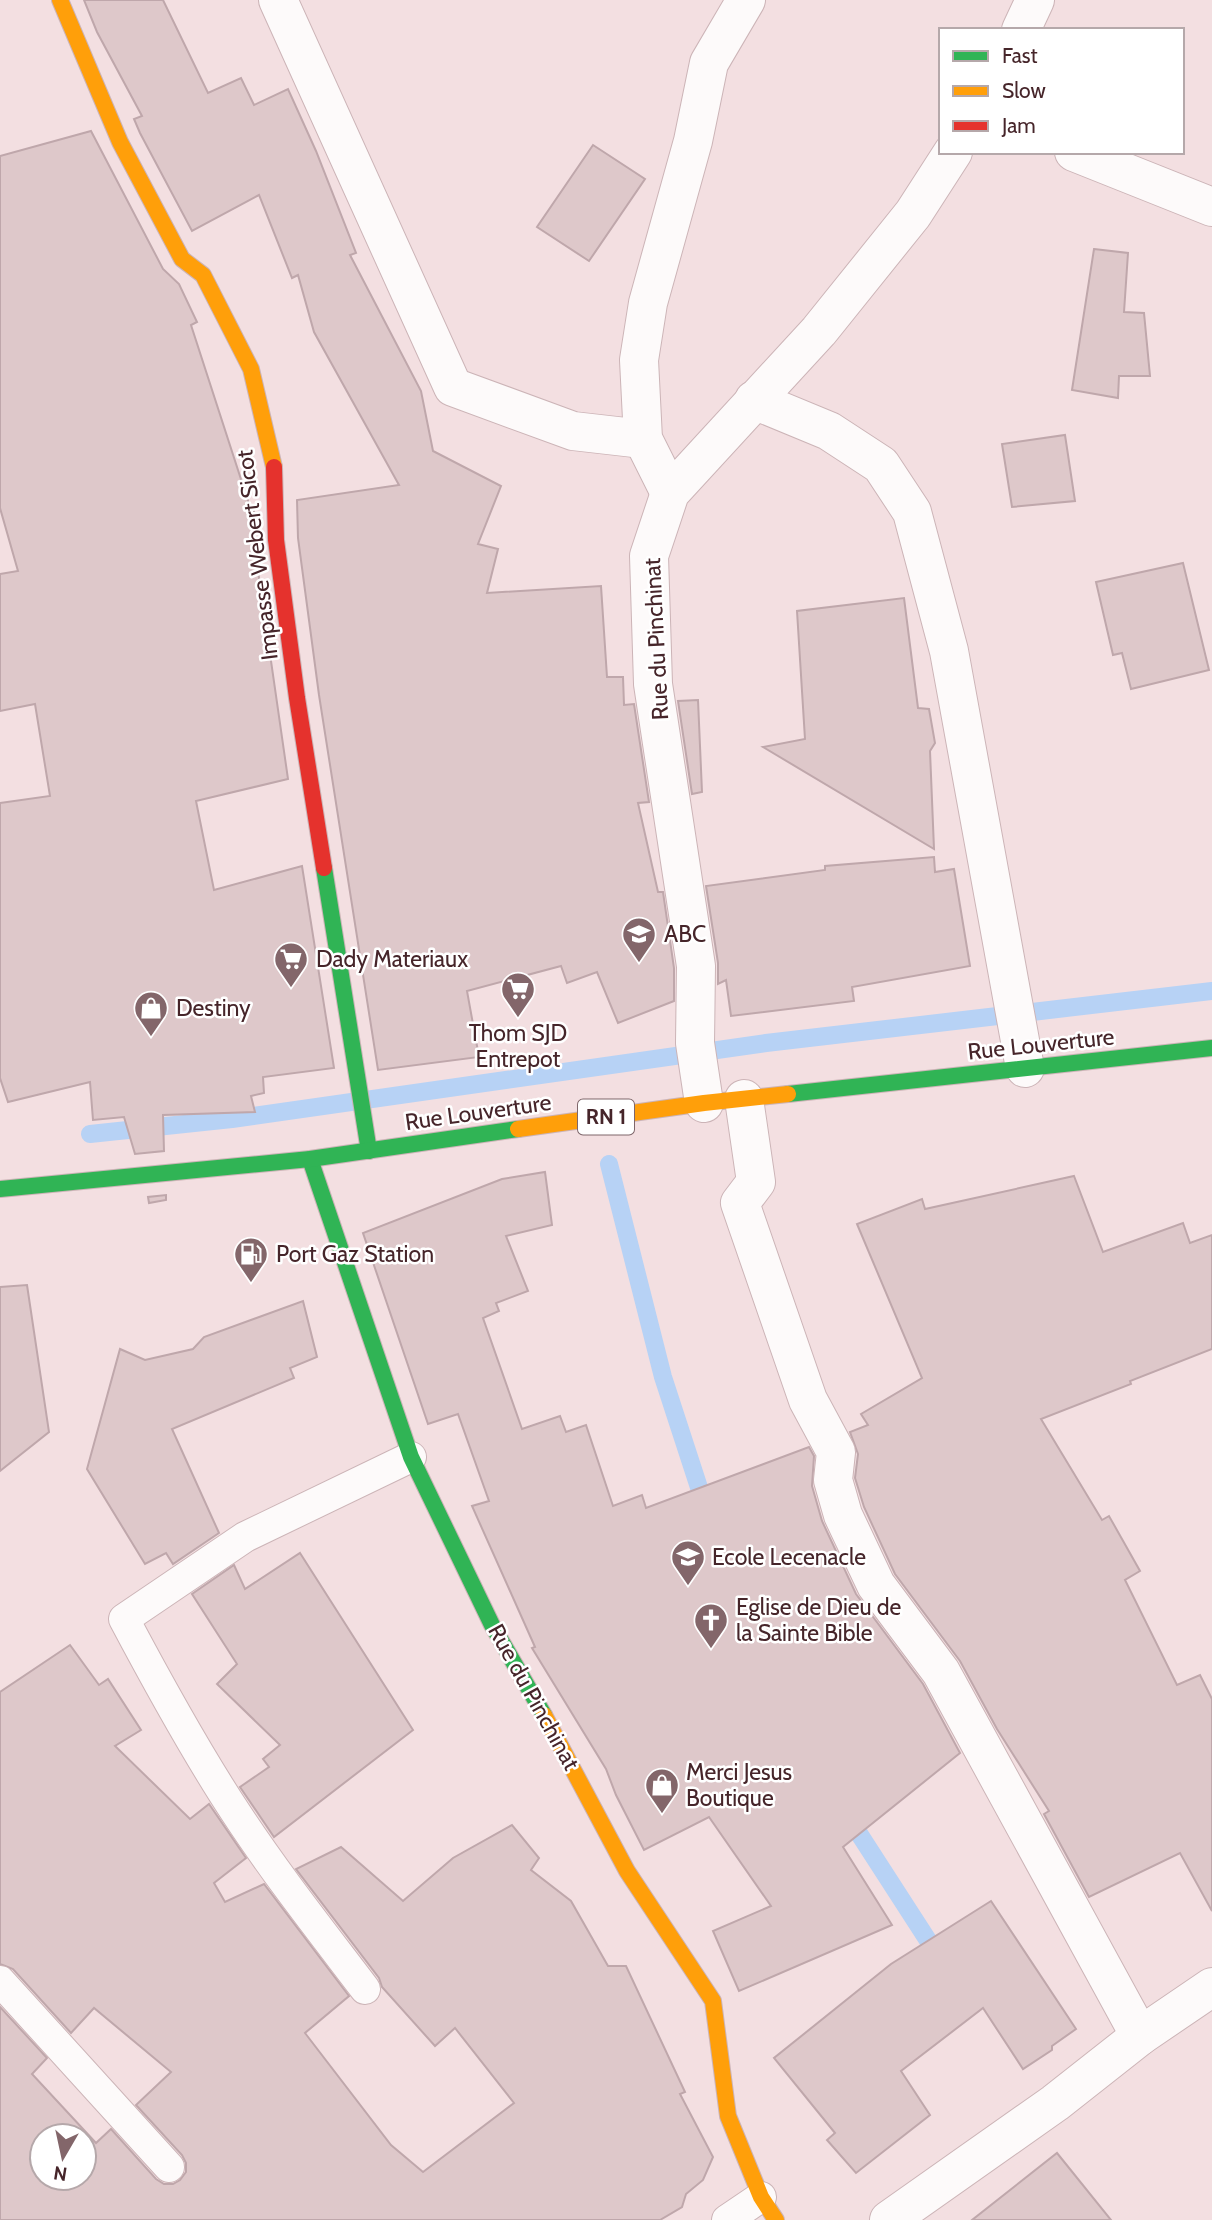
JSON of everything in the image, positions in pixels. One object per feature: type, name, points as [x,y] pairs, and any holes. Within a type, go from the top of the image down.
[{"type":"street","name":"Impasse Webert Sicot","points":[[60,0],[120,142],[181,259],[203,275],[251,369],[275,474],[276,540],[297,698],[369,1151]]},
{"type":"street","points":[[278,0],[453,387],[573,431],[643,439]]},
{"type":"street","points":[[670,493],[643,439],[639,360],[648,303],[693,141],[709,63],[746,0]]},
{"type":"street","points":[[1022,28],[1035,0]]},
{"type":"street","name":"Rue du Pinchinat","points":[[704,1103],[696,1052],[696,966],[653,684],[649,556],[670,493],[819,331],[913,214],[952,154]]},
{"type":"street","points":[[1079,154],[1212,207]]},
{"type":"street","points":[[754,400],[829,430],[881,465],[912,512],[949,650],[1025,1068]]},
{"type":"street","name":"Rue Louverture","points":[[0,1189],[310,1159],[704,1103],[1212,1048]]},
{"type":"street","points":[[744,1099],[756,1182],[740,1203],[807,1400],[836,1452],[833,1480],[843,1515],[876,1585],[941,1672],[1140,2036]]},
{"type":"street","name":"Rue du Pinchinat","points":[[310,1159],[411,1457],[492,1625],[563,1748],[627,1871],[713,2001],[728,2116],[768,2209]]},
{"type":"street","points":[[889,2220],[1055,2103],[1140,2036],[1212,1987]]},
{"type":"lane","points":[[365,1989],[236,1812],[169,1703],[124,1619],[245,1537],[411,1457]]},
{"type":"lane","points":[[0,1981],[169,2167]]},
{"type":"lane","points":[[727,2220],[768,2209]]},
{"type":"building","points":[[84,0],[163,0],[208,93],[241,78],[254,105],[288,89],[316,151],[356,253],[350,255],[421,391],[433,451],[501,486],[478,544],[498,549],[487,593],[601,586],[607,677],[623,677],[624,705],[634,704],[649,802],[638,803],[658,892],[663,892],[674,968],[674,1001],[618,1023],[597,972],[567,983],[561,966],[467,991],[479,1057],[378,1070],[319,695],[298,538],[297,500],[399,485],[314,332],[298,275],[292,278],[259,195],[192,231],[140,133],[134,119],[142,116],[97,32]]},
{"type":"building","points":[[91,131],[163,269],[179,284],[197,322],[191,325],[250,507],[254,506],[254,543],[288,779],[196,801],[214,890],[302,866],[334,1068],[263,1077],[264,1093],[251,1096],[255,1112],[163,1115],[164,1151],[135,1154],[124,1117],[93,1120],[90,1082],[8,1102],[0,1078],[0,803],[50,796],[35,704],[0,711],[0,574],[18,571],[0,508],[0,156]]},
{"type":"building","points":[[593,145],[645,179],[589,261],[537,227]]},
{"type":"building","points":[[1094,249],[1128,253],[1124,312],[1144,313],[1150,376],[1119,376],[1118,398],[1072,390]]},
{"type":"building","points":[[1065,435],[1075,501],[1012,507],[1002,444]]},
{"type":"building","points":[[1183,563],[1209,670],[1131,689],[1122,653],[1113,655],[1096,582]]},
{"type":"building","points":[[904,598],[918,708],[929,709],[935,743],[930,751],[934,849],[763,747],[805,739],[797,611]]},
{"type":"building","points":[[698,700],[702,792],[692,794],[678,701]]},
{"type":"building","points":[[934,857],[935,872],[954,869],[970,966],[852,987],[854,1001],[731,1016],[726,980],[718,984],[718,963],[706,886],[825,870],[825,866]]},
{"type":"building","points":[[545,1172],[552,1225],[506,1236],[528,1291],[496,1303],[499,1311],[483,1318],[522,1429],[560,1416],[566,1432],[586,1425],[613,1506],[642,1495],[646,1508],[809,1447],[814,1456],[812,1486],[822,1521],[856,1594],[923,1684],[960,1753],[843,1847],[892,1925],[739,1991],[713,1931],[771,1906],[709,1817],[644,1850],[606,1769],[532,1648],[535,1647],[472,1506],[489,1501],[458,1414],[428,1424],[363,1233],[502,1179]]},
{"type":"building","points":[[1074,1176],[1103,1252],[1183,1223],[1190,1243],[1212,1235],[1212,1349],[1041,1419],[1102,1520],[1109,1516],[1140,1571],[1125,1580],[1177,1685],[1200,1675],[1212,1699],[1212,1911],[1180,1853],[1089,1897],[1044,1814],[1049,1811],[997,1729],[960,1661],[895,1574],[864,1507],[855,1478],[858,1454],[850,1432],[868,1425],[861,1414],[922,1378],[857,1224],[922,1199],[925,1209]]},
{"type":"building","points":[[166,1195],[166,1200],[149,1203],[148,1197]]},
{"type":"building","points":[[27,1285],[49,1432],[0,1471],[0,1287]]},
{"type":"building","points":[[303,1301],[317,1357],[290,1368],[294,1378],[172,1429],[219,1533],[173,1564],[166,1553],[145,1564],[87,1469],[120,1349],[145,1360],[193,1349],[204,1337]]},
{"type":"building","points":[[300,1553],[413,1730],[274,1837],[240,1787],[269,1767],[263,1759],[280,1745],[217,1684],[237,1664],[192,1594],[234,1565],[245,1589]]},
{"type":"building","points":[[70,1645],[99,1685],[108,1679],[141,1730],[115,1746],[190,1819],[209,1804],[246,1858],[214,1883],[225,1902],[264,1884],[349,1996],[305,2033],[391,2145],[423,2172],[514,2103],[455,2028],[435,2046],[382,1987],[379,1978],[296,1869],[341,1847],[403,1901],[453,1858],[512,1825],[539,1858],[531,1870],[571,1901],[608,1966],[626,1966],[685,2092],[680,2094],[713,2157],[703,2180],[686,2194],[682,2207],[660,2220],[0,2220],[0,2007],[47,2058],[32,2074],[77,2122],[28,2122],[28,2192],[98,2192],[98,2141],[111,2129],[156,2179],[164,2184],[173,2184],[180,2180],[186,2172],[186,2163],[182,2155],[136,2105],[171,2072],[94,2008],[71,2033],[13,1969],[0,1964],[0,1692]]},
{"type":"building","points":[[991,1901],[1076,2029],[1052,2046],[1052,2050],[1023,2069],[983,2008],[901,2071],[930,2115],[856,2173],[827,2140],[835,2133],[774,2058],[891,1964]]},
{"type":"building","points":[[1057,2153],[1111,2220],[972,2220]]},
{"type":"waterway","points":[[90,1134],[232,1119],[766,1043],[1212,991]]},
{"type":"waterway","points":[[609,1164],[663,1377],[706,1509]]},
{"type":"waterway","points":[[847,1815],[940,1959]]},
{"type":"traffic: fast","points":[[324,868],[369,1151]]},
{"type":"traffic: fast","points":[[788,1094],[1212,1048]]},
{"type":"traffic: fast","points":[[0,1189],[310,1159],[518,1129]]},
{"type":"traffic: fast","points":[[310,1159],[411,1457],[492,1625],[544,1715]]},
{"type":"traffic: slow","points":[[60,0],[120,142],[182,259],[203,275],[251,369],[274,467]]},
{"type":"traffic: slow","points":[[518,1129],[788,1094]]},
{"type":"traffic: slow","points":[[544,1715],[627,1871],[713,2001],[728,2116],[761,2197],[776,2220]]},
{"type":"traffic: jam","points":[[274,467],[276,540],[324,868]]},
{"type":"place","name":"ABC","points":[[639,964]]},
{"type":"place","name":"Dady Materiaux","points":[[291,989]]},
{"type":"place","name":"Thom SJD Entrepot","points":[[518,1019]]},
{"type":"place","name":"Destiny","points":[[151,1038]]},
{"type":"place","name":"Port Gaz Station","points":[[251,1284]]},
{"type":"place","name":"Ecole Lecenacle","points":[[688,1587]]},
{"type":"place","name":"Eglise de Dieu de la Sainte Bible","points":[[711,1650]]},
{"type":"place","name":"Merci Jesus Boutique","points":[[662,1815]]}]
